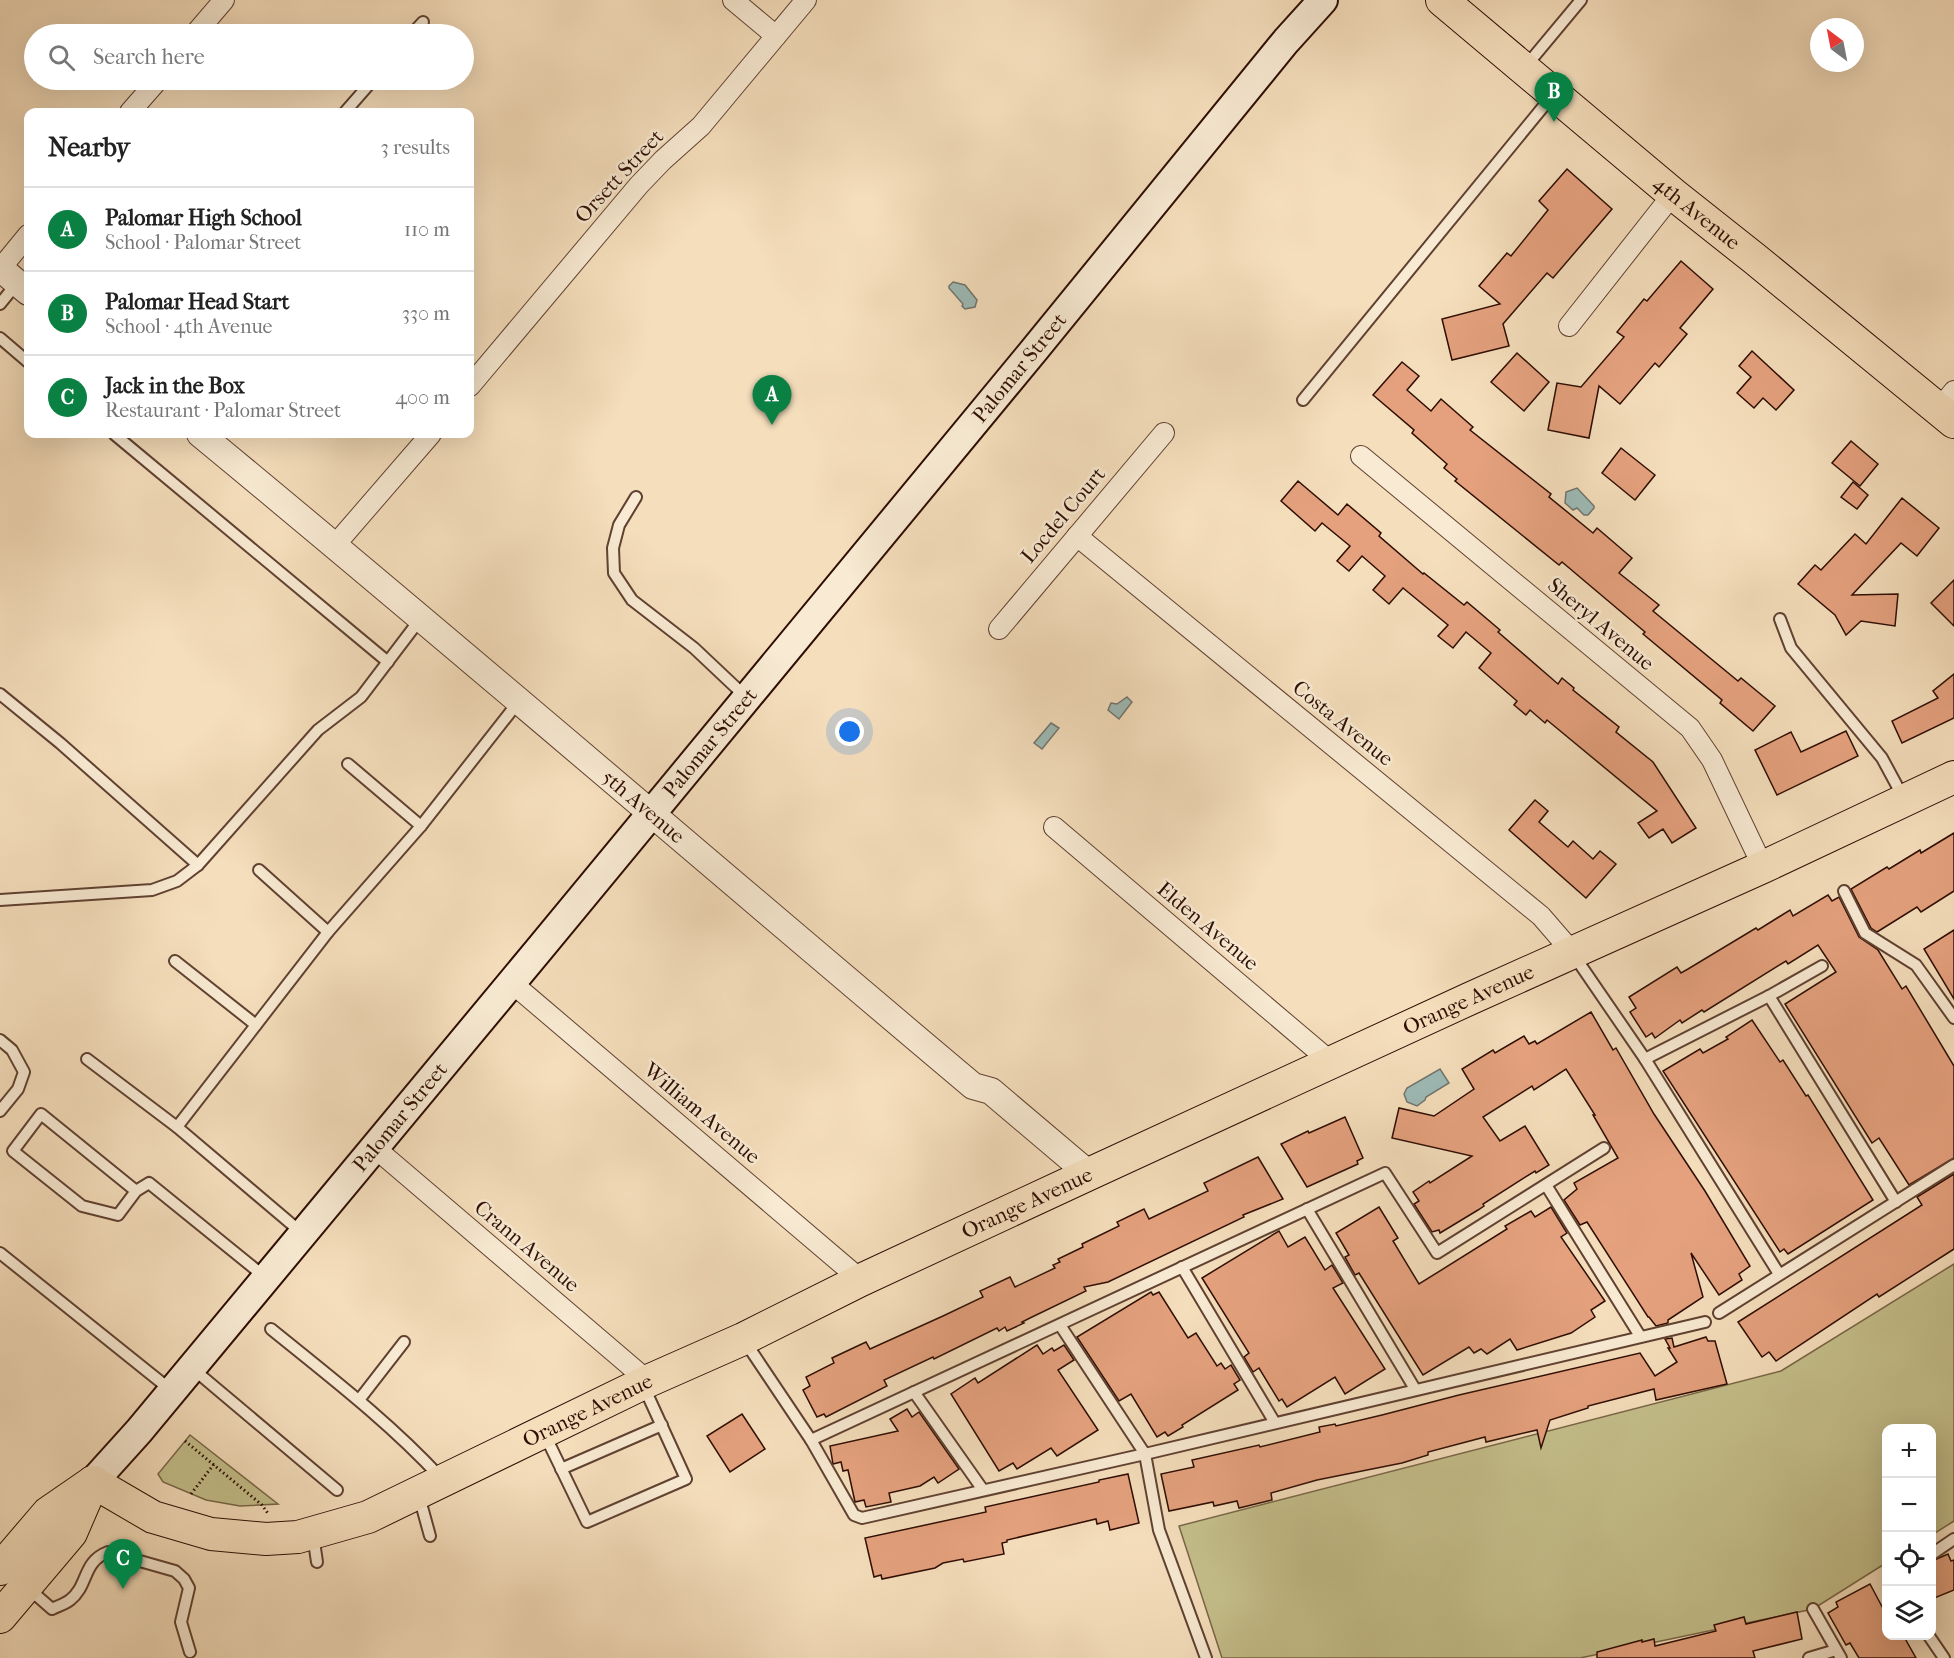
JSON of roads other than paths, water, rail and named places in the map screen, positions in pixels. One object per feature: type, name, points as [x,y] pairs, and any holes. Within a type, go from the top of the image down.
[{"type":"main road","name":"Palomar Street","points":[[0,1617],[13,1578],[48,1513],[93,1482],[124,1450],[651,815],[1204,140],[1323,0]]},
{"type":"main road","name":"4th Avenue","points":[[1442,0],[1673,194],[1949,408]]},
{"type":"main road","name":"Orange Avenue","points":[[93,1482],[153,1517],[211,1534],[305,1544],[368,1517],[646,1382],[743,1339],[861,1280],[1331,1062],[1763,867],[1954,777]]},
{"type":"street","points":[[204,24],[224,0]]},
{"type":"street","points":[[733,0],[776,36]]},
{"type":"street","name":"Orsett Street","points":[[474,381],[639,185],[701,126],[806,0]]},
{"type":"street","points":[[134,108],[149,90]]},
{"type":"street","points":[[1569,326],[1673,194]]},
{"type":"street","points":[[12,278],[24,246]]},
{"type":"street","name":"Locdel Court","points":[[999,629],[1164,433]]},
{"type":"street","name":"5th Avenue","points":[[205,438],[335,545],[973,1086],[991,1091],[1089,1174]]},
{"type":"street","points":[[335,545],[428,438]]},
{"type":"street","name":"Sheryl Avenue","points":[[1361,456],[1690,728],[1712,760],[1763,867]]},
{"type":"street","name":"Costa Avenue","points":[[1077,536],[1541,916],[1573,953]]},
{"type":"street","name":"Elden Avenue","points":[[1054,826],[1331,1062]]},
{"type":"street","name":"William Avenue","points":[[512,983],[861,1280]]},
{"type":"street","name":"Crann Avenue","points":[[375,1148],[646,1382]]},
{"type":"lane","points":[[1524,68],[1581,0]]},
{"type":"lane","points":[[348,108],[364,90]]},
{"type":"lane","points":[[1303,400],[1555,93]]},
{"type":"lane","points":[[0,304],[12,278]]},
{"type":"lane","points":[[0,338],[24,359]]},
{"type":"lane","points":[[119,438],[388,662]]},
{"type":"lane","points":[[636,497],[619,525],[613,548],[614,573],[632,600],[694,648],[747,698]]},
{"type":"lane","points":[[0,900],[152,890],[177,881],[198,865],[318,730],[361,697],[421,618]]},
{"type":"lane","points":[[1780,619],[1791,648],[1882,758],[1905,800]]},
{"type":"lane","points":[[0,694],[60,743],[198,865]]},
{"type":"lane","points":[[177,1127],[328,932],[421,826],[519,701]]},
{"type":"lane","points":[[348,764],[421,826]]},
{"type":"lane","points":[[259,870],[328,932]]},
{"type":"lane","points":[[1844,891],[1865,933],[1916,965],[1953,1014]]},
{"type":"lane","points":[[1573,953],[1645,1059],[1779,1274]]},
{"type":"lane","points":[[175,961],[256,1025]]},
{"type":"lane","points":[[1645,1059],[1769,996],[1821,966]]},
{"type":"lane","points":[[1769,996],[1896,1202]]},
{"type":"lane","points":[[0,1040],[12,1050],[24,1072],[18,1089],[0,1111]]},
{"type":"lane","points":[[87,1059],[177,1127],[303,1234]]},
{"type":"lane","points":[[136,1191],[41,1114],[13,1151],[82,1206],[118,1215],[136,1191],[149,1184],[266,1278]]},
{"type":"lane","points":[[812,1440],[1385,1173],[1437,1253],[1604,1148]]},
{"type":"lane","points":[[1719,1313],[1954,1165]]},
{"type":"lane","points":[[1546,1185],[1640,1335]]},
{"type":"lane","points":[[1307,1209],[1415,1389]]},
{"type":"lane","points":[[0,1253],[172,1391]]},
{"type":"lane","points":[[1182,1267],[1275,1423]]},
{"type":"lane","points":[[743,1339],[812,1440],[854,1515],[862,1518],[1145,1454],[1640,1335],[1705,1322]]},
{"type":"lane","points":[[1060,1325],[1145,1454],[1159,1530],[1206,1658]]},
{"type":"lane","points":[[271,1329],[359,1400],[418,1454],[430,1486],[430,1536]]},
{"type":"lane","points":[[359,1400],[404,1342]]},
{"type":"lane","points":[[192,1368],[337,1490]]},
{"type":"lane","points":[[543,1432],[587,1522],[686,1479],[646,1382]]},
{"type":"lane","points":[[914,1392],[982,1490]]},
{"type":"lane","points":[[561,1469],[662,1425]]},
{"type":"lane","points":[[1936,1551],[1954,1539]]},
{"type":"lane","points":[[13,1578],[52,1609],[69,1600],[79,1589],[93,1559],[108,1552],[175,1571],[184,1579],[189,1588],[181,1622],[190,1652]]},
{"type":"lane","points":[[1809,1658],[1839,1654],[1813,1609]]},
{"type":"lane","points":[[1932,1640],[1944,1658]]},
{"type":"water","points":[[953,282],[965,285],[977,300],[975,307],[965,309],[962,306],[963,304],[949,288]]},
{"type":"water","points":[[1577,488],[1594,506],[1588,515],[1584,515],[1577,508],[1573,510],[1565,503],[1566,492]]},
{"type":"water","points":[[1127,697],[1132,702],[1119,719],[1108,710],[1111,703],[1117,704]]},
{"type":"water","points":[[1051,723],[1059,728],[1042,749],[1034,743]]},
{"type":"water","points":[[1440,1069],[1449,1083],[1426,1097],[1417,1106],[1407,1102],[1404,1094],[1407,1088]]},
{"type":"place","name":"Palomar Head Start","points":[[1554,122]]},
{"type":"place","name":"Palomar High School","points":[[772,425]]},
{"type":"place","name":"Jack in the Box","points":[[123,1589]]}]
